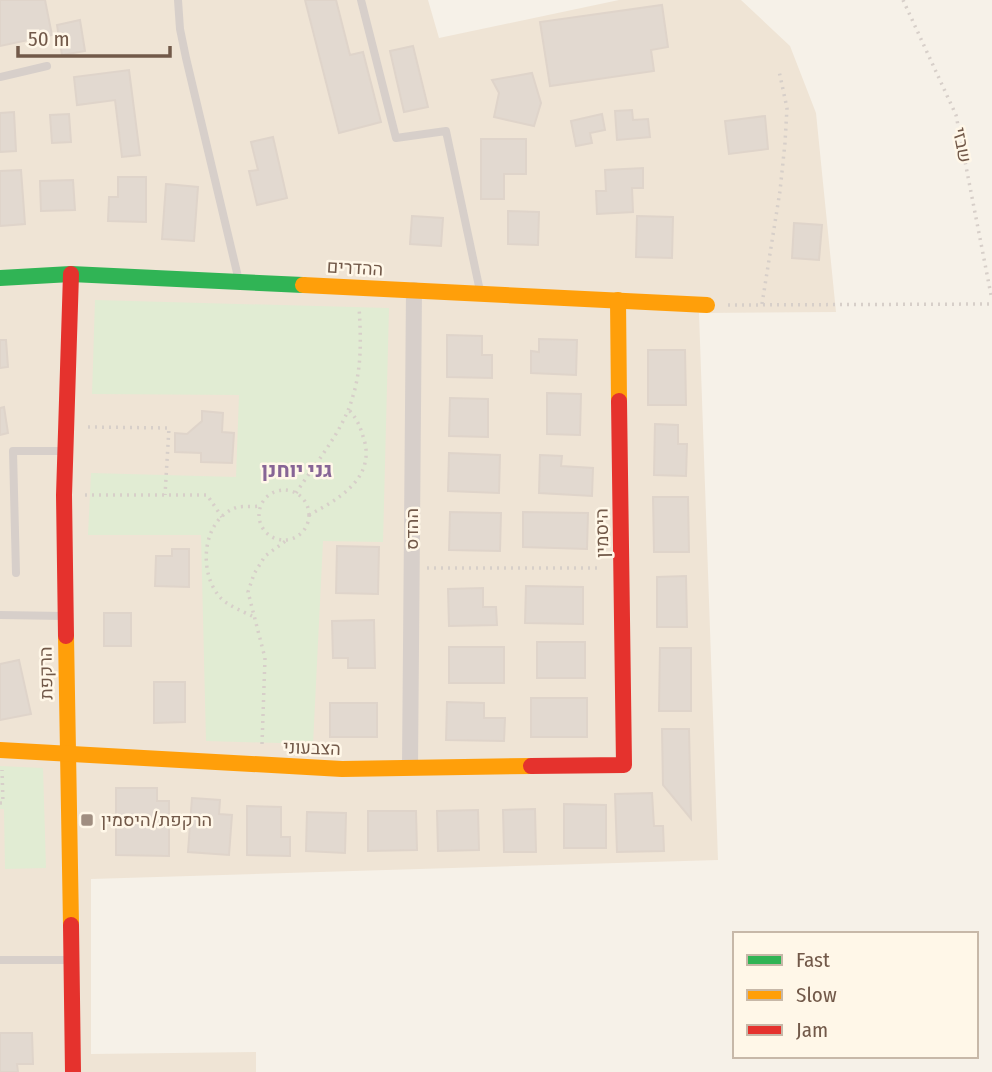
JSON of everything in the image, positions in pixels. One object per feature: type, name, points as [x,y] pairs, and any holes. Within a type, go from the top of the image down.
[{"type":"street","name":"ההדרים","points":[[0,278],[71,274],[707,304]]},
{"type":"street","name":"הרקפת","points":[[71,274],[64,495],[73,1072]]},
{"type":"street","name":"ההדס","points":[[411,767],[414,290]]},
{"type":"street","name":"היסמין","points":[[618,300],[624,765]]},
{"type":"street","name":"הצבעוני","points":[[1,750],[342,769],[624,765]]},
{"type":"lane","points":[[178,0],[186,58],[239,282]]},
{"type":"lane","points":[[361,0],[396,138],[446,131],[480,293]]},
{"type":"lane","points":[[0,77],[47,66]]},
{"type":"lane","points":[[16,573],[13,451],[64,452]]},
{"type":"lane","points":[[0,615],[65,616]]},
{"type":"lane","points":[[0,960],[71,960]]},
{"type":"path","name":"שבזי","points":[[903,0],[956,115],[992,302]]},
{"type":"path","points":[[762,304],[785,143],[787,107],[779,71]]},
{"type":"path","points":[[296,493],[334,436],[352,401],[361,344],[358,288]]},
{"type":"path","points":[[707,304],[992,302]]},
{"type":"path","points":[[309,515],[344,494],[361,477],[367,455],[357,419],[348,409]]},
{"type":"path","points":[[65,426],[169,428],[165,495]]},
{"type":"path","points":[[261,765],[265,658],[248,592],[254,574],[265,556],[302,532],[309,515],[303,499],[296,493],[279,490],[264,499],[258,513],[263,530],[278,539],[286,540]]},
{"type":"path","points":[[64,495],[207,495],[222,517]]},
{"type":"path","points":[[253,616],[220,598],[206,565],[206,550],[213,527],[222,517],[237,508],[260,506]]},
{"type":"path","points":[[412,569],[621,568]]},
{"type":"path","points":[[0,803],[4,803],[1,750]]},
{"type":"shaded area","name":"גני יוחנן","points":[[0,0],[428,0],[439,38],[619,0],[741,0],[790,46],[816,113],[836,312],[699,313],[718,860],[91,879],[91,1054],[256,1052],[256,1072],[0,1072]]},
{"type":"green space","points":[[95,300],[389,308],[383,542],[323,541],[313,744],[206,741],[201,535],[88,535],[91,473],[236,477],[239,395],[92,394]]},
{"type":"green space","points":[[0,766],[43,768],[46,868],[5,869]]},
{"type":"building","points":[[0,0],[45,0],[52,35],[0,46]]},
{"type":"building","points":[[305,0],[336,0],[350,55],[363,52],[381,122],[339,133]]},
{"type":"building","points":[[662,5],[668,47],[651,50],[654,71],[550,86],[540,22]]},
{"type":"building","points":[[80,20],[85,51],[62,55],[57,25]]},
{"type":"building","points":[[413,46],[428,107],[404,112],[390,51]]},
{"type":"building","points":[[129,70],[140,155],[122,157],[115,100],[77,105],[74,77]]},
{"type":"building","points":[[532,73],[541,103],[534,126],[494,117],[499,93],[492,80]]},
{"type":"building","points":[[632,110],[633,120],[648,119],[650,137],[617,140],[615,111]]},
{"type":"building","points":[[14,112],[16,151],[0,152],[0,113]]},
{"type":"building","points":[[69,114],[71,142],[52,143],[50,115]]},
{"type":"building","points":[[602,114],[605,130],[590,133],[592,143],[576,146],[571,121]]},
{"type":"building","points":[[765,116],[768,149],[729,154],[725,121]]},
{"type":"building","points":[[273,137],[287,198],[257,205],[249,171],[258,170],[251,142]]},
{"type":"building","points":[[481,139],[526,139],[526,174],[504,174],[504,199],[481,199]]},
{"type":"building","points":[[643,168],[643,188],[632,188],[633,212],[597,214],[596,191],[606,191],[605,170]]},
{"type":"building","points":[[21,170],[25,224],[0,226],[0,171]]},
{"type":"building","points":[[118,177],[146,177],[146,222],[108,221],[109,197],[118,197]]},
{"type":"building","points":[[73,180],[75,210],[41,211],[40,181]]},
{"type":"building","points":[[166,184],[198,187],[194,241],[162,239]]},
{"type":"building","points":[[508,211],[539,212],[538,245],[508,244]]},
{"type":"building","points":[[412,216],[443,218],[441,246],[410,244]]},
{"type":"building","points":[[637,216],[673,217],[672,258],[636,257]]},
{"type":"building","points":[[794,223],[822,225],[819,260],[792,258]]},
{"type":"building","points":[[447,335],[482,336],[482,355],[492,355],[492,378],[447,377]]},
{"type":"building","points":[[539,339],[577,340],[576,375],[531,373],[531,351],[539,352]]},
{"type":"building","points":[[0,340],[6,340],[8,367],[0,368]]},
{"type":"building","points":[[648,350],[685,350],[686,405],[648,405]]},
{"type":"building","points":[[547,393],[581,394],[580,435],[547,434]]},
{"type":"building","points":[[450,398],[488,399],[488,437],[449,436]]},
{"type":"building","points":[[4,407],[8,433],[0,435],[0,408]]},
{"type":"building","points":[[202,411],[223,413],[222,432],[234,433],[232,463],[201,462],[201,453],[175,452],[175,433],[187,434],[202,421]]},
{"type":"building","points":[[655,424],[678,425],[678,444],[687,444],[686,476],[654,475]]},
{"type":"building","points":[[449,453],[500,455],[499,493],[448,491]]},
{"type":"building","points":[[540,455],[562,456],[561,466],[593,468],[592,496],[539,493]]},
{"type":"building","points":[[653,497],[688,497],[689,552],[654,552]]},
{"type":"building","points":[[450,512],[501,513],[500,551],[449,550]]},
{"type":"building","points":[[523,512],[588,513],[587,549],[523,547]]},
{"type":"building","points":[[337,546],[379,547],[378,594],[336,593]]},
{"type":"building","points":[[172,549],[189,549],[189,587],[155,586],[156,556],[172,556]]},
{"type":"building","points":[[686,576],[687,627],[657,627],[657,577]]},
{"type":"building","points":[[526,586],[583,587],[583,624],[525,623]]},
{"type":"building","points":[[483,588],[483,607],[496,607],[497,625],[449,626],[448,589]]},
{"type":"building","points":[[104,613],[131,613],[131,646],[104,646]]},
{"type":"building","points":[[374,620],[375,668],[348,668],[348,658],[333,658],[332,621]]},
{"type":"building","points":[[537,642],[585,642],[585,678],[537,678]]},
{"type":"building","points":[[449,647],[504,647],[504,683],[449,683]]},
{"type":"building","points":[[660,648],[691,648],[691,711],[659,711]]},
{"type":"building","points":[[19,660],[31,714],[0,720],[0,664]]},
{"type":"building","points":[[154,682],[185,682],[185,722],[154,723]]},
{"type":"building","points":[[531,698],[587,698],[587,737],[531,737]]},
{"type":"building","points":[[447,702],[484,703],[484,718],[505,718],[504,741],[446,740]]},
{"type":"building","points":[[330,703],[377,703],[377,737],[330,737]]},
{"type":"building","points":[[662,729],[689,729],[691,819],[663,785]]},
{"type":"building","points":[[116,788],[157,788],[157,801],[169,801],[169,856],[116,855]]},
{"type":"building","points":[[652,793],[654,826],[663,826],[664,851],[617,852],[615,794]]},
{"type":"building","points":[[192,798],[220,800],[219,814],[232,815],[229,855],[188,852]]},
{"type":"building","points":[[564,804],[606,805],[606,848],[564,848]]},
{"type":"building","points":[[247,806],[281,807],[281,837],[290,837],[290,856],[247,855]]},
{"type":"building","points":[[535,809],[536,852],[504,852],[503,810]]},
{"type":"building","points":[[478,810],[479,850],[438,851],[437,811]]},
{"type":"building","points":[[368,811],[416,811],[417,850],[368,851]]},
{"type":"building","points":[[307,812],[346,813],[345,853],[306,851]]},
{"type":"building","points":[[0,1033],[32,1033],[33,1064],[17,1064],[18,1072],[0,1072]]},
{"type":"traffic: fast","points":[[0,278],[71,274],[303,285]]},
{"type":"traffic: slow","points":[[303,285],[707,305]]},
{"type":"traffic: slow","points":[[618,300],[619,401]]},
{"type":"traffic: slow","points":[[66,636],[71,925]]},
{"type":"traffic: slow","points":[[0,750],[342,769],[531,766]]},
{"type":"traffic: jam","points":[[66,636],[64,495],[71,274]]},
{"type":"traffic: jam","points":[[531,766],[624,765],[619,401]]},
{"type":"traffic: jam","points":[[71,925],[73,1072]]},
{"type":"place","name":"הרקפת/היסמין","points":[[87,820]]},
{"type":"district","name":"גני יוחנן","points":[[297,470]]}]
